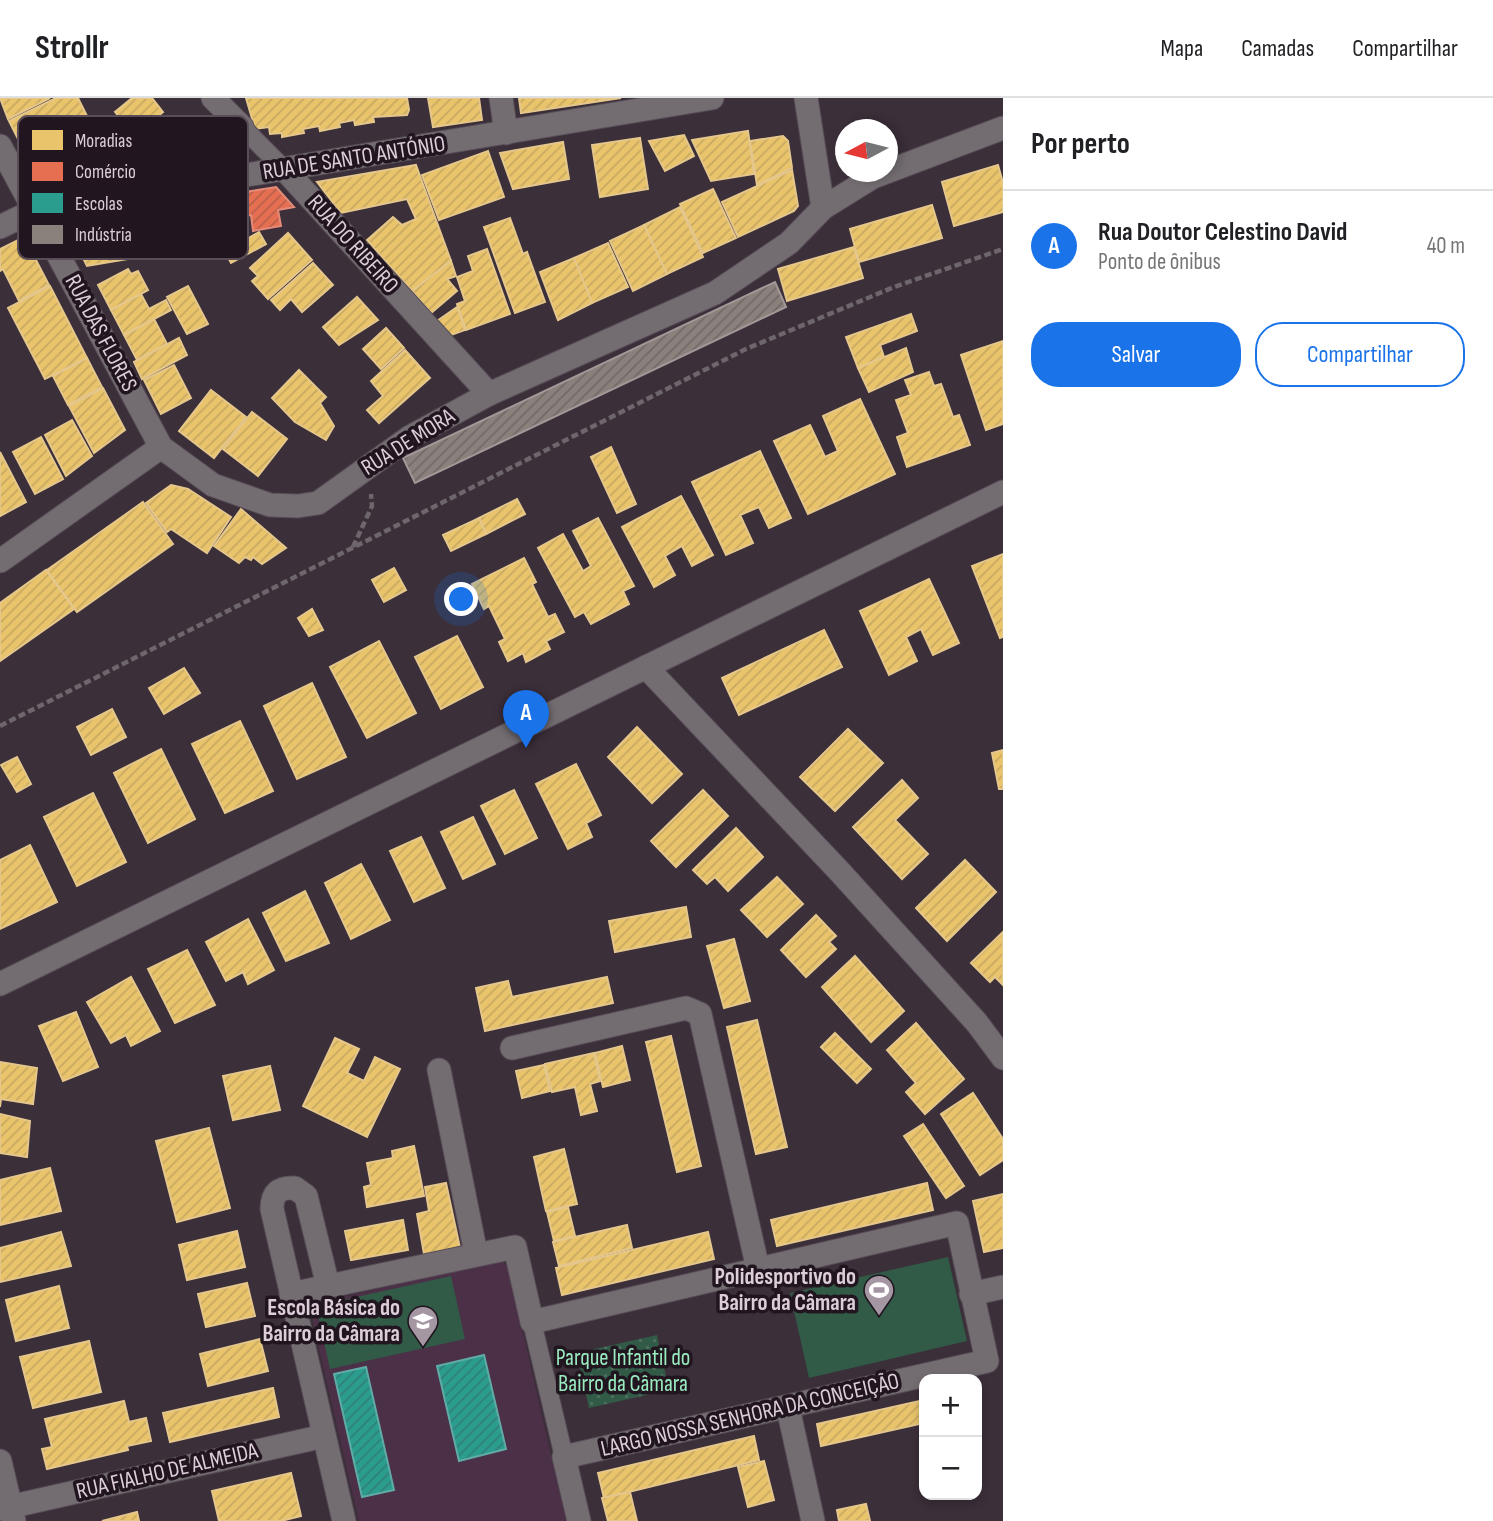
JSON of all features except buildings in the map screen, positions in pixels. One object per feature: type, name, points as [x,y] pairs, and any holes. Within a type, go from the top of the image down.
[{"type":"street","name":"RUA DO RIBEIRO","points":[[213,98],[231,116]]},
{"type":"street","points":[[501,98],[506,133]]},
{"type":"street","name":"RUA DE SANTO ANTÓNIO","points":[[248,176],[712,98]]},
{"type":"street","points":[[806,98],[823,208]]},
{"type":"street","name":"RUA DE MORA","points":[[161,447],[213,485],[270,505],[298,506],[317,503],[410,437],[489,394],[715,293],[789,243],[823,208],[873,177],[995,130]]},
{"type":"street","name":"RUA DO RIBEIRO","points":[[248,133],[489,394]]},
{"type":"street","name":"RUA DAS FLORES","points":[[0,146],[18,179]]},
{"type":"street","name":"RUA DE SANTO ANTÓNIO","points":[[0,227],[18,218]]},
{"type":"street","name":"RUA DAS FLORES","points":[[61,259],[161,447]]},
{"type":"street","points":[[0,561],[161,447]]},
{"type":"street","points":[[0,985],[1003,492]]},
{"type":"street","points":[[646,667],[841,872],[977,1023],[1003,1058]]},
{"type":"street","points":[[512,1048],[686,1008],[700,1014],[758,1269]]},
{"type":"street","points":[[439,1070],[476,1254]]},
{"type":"street","points":[[328,1286],[306,1196],[301,1190],[286,1188],[274,1195],[272,1209],[344,1521]]},
{"type":"street","name":"LARGO NOSSA SENHORA DA CONCEIÇÃO","points":[[533,1322],[957,1223],[987,1361],[564,1457]]},
{"type":"street","points":[[291,1294],[515,1247],[579,1521]]},
{"type":"street","points":[[971,1294],[1003,1287]]},
{"type":"street","points":[[788,1408],[813,1521]]},
{"type":"street","name":"RUA FIALHO DE ALMEIDA","points":[[9,1512],[324,1436]]},
{"type":"street","points":[[0,1461],[9,1512]]},
{"type":"path","points":[[0,726],[746,349],[894,287],[1003,249]]},
{"type":"path","points":[[348,479],[371,493],[374,500],[352,549]]},
{"type":"shaded area","name":"Escola Básica do Bairro da Câmara","points":[[502,1261],[508,1267],[566,1521],[359,1521],[309,1305]]},
{"type":"green space","name":"Polidesportivo do Bairro da Câmara","points":[[948,1257],[967,1341],[809,1378],[790,1293]]},
{"type":"green space","points":[[451,1276],[465,1339],[330,1369],[316,1306]]},
{"type":"green space","name":"Parque Infantil do Bairro da Câmara","points":[[657,1335],[669,1390],[589,1408],[577,1353]]},
{"type":"place","name":"Rua Doutor Celestino David","points":[[526,748]]},
{"type":"place","name":"Polidesportivo do Bairro da Câmara","points":[[879,1317]]},
{"type":"place","name":"Escola Básica do Bairro da Câmara","points":[[423,1348]]}]
